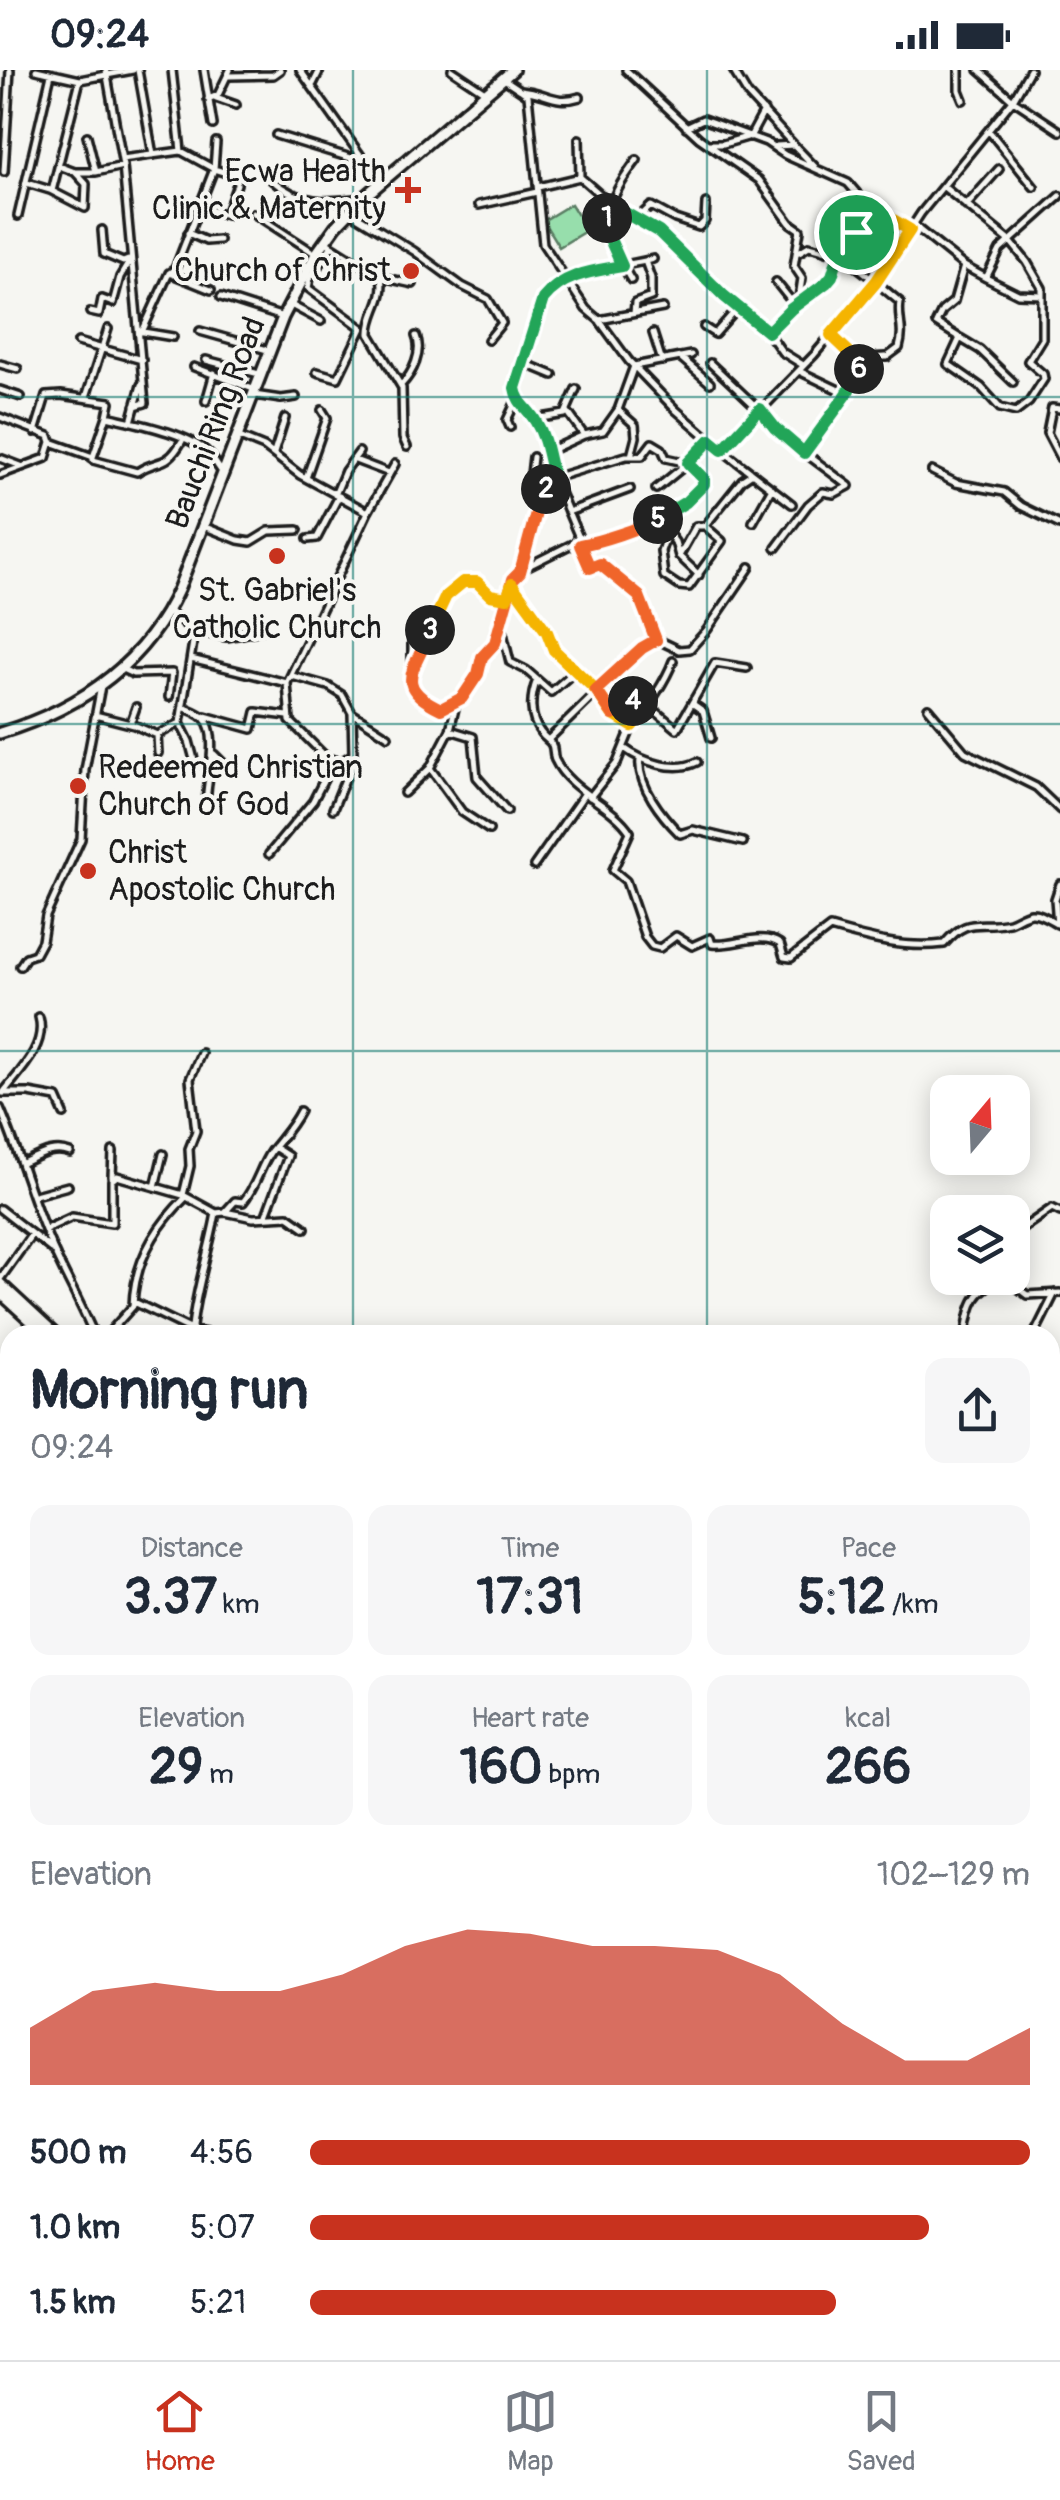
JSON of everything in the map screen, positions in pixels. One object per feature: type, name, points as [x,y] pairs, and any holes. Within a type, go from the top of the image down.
[{"type":"main road","name":"Bauchi Ring Road","points":[[0,733],[50,716],[102,686],[169,611],[283,317],[316,254],[364,198],[514,70]]},
{"type":"main road","points":[[0,1281],[46,1325]]},
{"type":"main road","points":[[0,1293],[35,1325]]},
{"type":"street","points":[[4,172],[10,70]]},
{"type":"street","points":[[36,70],[80,80],[136,70],[153,154]]},
{"type":"street","points":[[172,70],[181,151]]},
{"type":"street","points":[[204,70],[213,125]]},
{"type":"street","points":[[210,98],[230,73],[273,75],[280,70]]},
{"type":"street","points":[[300,70],[383,181]]},
{"type":"street","points":[[313,84],[320,70]]},
{"type":"street","points":[[626,70],[706,144],[759,180],[790,223],[800,230],[794,266],[802,278],[799,298],[768,332]]},
{"type":"street","points":[[733,70],[748,95],[817,170]]},
{"type":"street","points":[[960,70],[963,100]]},
{"type":"street","points":[[978,70],[1013,100],[1060,131]]},
{"type":"street","points":[[722,450],[876,282],[912,228],[1013,100],[1030,70]]},
{"type":"street","points":[[456,71],[487,94]]},
{"type":"street","points":[[106,73],[123,163],[142,333],[141,385],[145,403],[135,406],[131,422]]},
{"type":"street","points":[[18,216],[51,74]]},
{"type":"street","points":[[52,191],[80,80]]},
{"type":"street","points":[[504,80],[528,96],[543,244],[565,280],[634,366],[710,440],[792,504]]},
{"type":"street","points":[[518,90],[536,91],[563,102],[580,97]]},
{"type":"street","points":[[210,98],[236,105]]},
{"type":"street","points":[[749,137],[764,111]]},
{"type":"street","points":[[686,127],[703,119],[777,147],[794,145]]},
{"type":"street","points":[[989,132],[1034,187]]},
{"type":"street","points":[[276,134],[366,163]]},
{"type":"street","points":[[87,136],[96,172]]},
{"type":"street","points":[[706,144],[749,137],[766,142],[785,155],[848,182],[859,199],[912,228],[964,266],[1018,294],[1042,295]]},
{"type":"street","points":[[579,139],[580,177],[613,206],[659,232],[768,332],[800,368],[847,394]]},
{"type":"street","points":[[142,333],[198,214],[214,169],[216,142]]},
{"type":"street","points":[[58,166],[75,172],[96,172],[153,154],[181,151],[236,176],[226,215],[211,210],[198,214]]},
{"type":"street","points":[[631,280],[605,222],[622,180],[637,160]]},
{"type":"street","points":[[966,206],[999,169]]},
{"type":"street","points":[[27,183],[86,208],[86,184],[75,172]]},
{"type":"street","points":[[479,205],[580,177]]},
{"type":"street","points":[[272,180],[296,197],[329,202],[364,198]]},
{"type":"street","points":[[945,188],[1010,241],[1039,280],[1042,338],[1028,361],[1044,379],[1029,402],[1016,412],[1006,412],[981,387],[948,364],[960,338]]},
{"type":"street","points":[[986,278],[1000,250],[1060,196]]},
{"type":"street","points":[[636,220],[651,206],[675,220],[699,227],[705,221],[706,203]]},
{"type":"street","points":[[792,306],[826,283],[868,205]]},
{"type":"street","points":[[350,212],[488,299],[502,323],[488,340]]},
{"type":"street","points":[[253,213],[316,254]]},
{"type":"street","points":[[102,230],[104,254],[123,262],[131,260]]},
{"type":"street","points":[[188,233],[218,240]]},
{"type":"street","points":[[317,372],[338,378],[362,328],[308,288],[328,244],[380,276],[413,284]]},
{"type":"street","points":[[796,255],[808,246],[860,266],[900,302],[898,312],[904,325],[899,348],[887,357],[874,356],[865,361],[847,394],[804,453]]},
{"type":"street","points":[[90,312],[98,314],[102,300],[113,303],[120,277],[131,260]]},
{"type":"street","points":[[577,545],[580,540],[555,481],[549,451],[535,419],[517,399],[515,388],[543,299],[565,280],[649,260],[651,297],[635,303],[634,313]]},
{"type":"street","points":[[964,266],[954,301],[936,323],[980,350],[1013,382]]},
{"type":"street","points":[[169,273],[210,290]]},
{"type":"street","points":[[380,276],[382,300],[369,327],[370,334],[400,385],[402,438],[407,448]]},
{"type":"street","points":[[776,282],[792,306]]},
{"type":"street","points":[[221,297],[283,317]]},
{"type":"street","points":[[289,304],[321,321]]},
{"type":"street","points":[[599,320],[663,308]]},
{"type":"street","points":[[704,327],[715,334],[738,308]]},
{"type":"street","points":[[86,398],[108,328]]},
{"type":"street","points":[[200,332],[270,351]]},
{"type":"street","points":[[142,333],[173,337]]},
{"type":"street","points":[[653,333],[662,361]]},
{"type":"street","points":[[831,335],[853,356],[865,361]]},
{"type":"street","points":[[400,385],[418,356],[420,344],[416,336]]},
{"type":"street","points":[[78,342],[143,360]]},
{"type":"street","points":[[634,366],[692,355]]},
{"type":"street","points":[[680,357],[710,384]]},
{"type":"street","points":[[206,360],[262,374]]},
{"type":"street","points":[[524,363],[553,375]]},
{"type":"street","points":[[710,363],[775,428],[850,486],[834,494],[823,492],[808,505],[776,548]]},
{"type":"street","points":[[0,364],[18,369]]},
{"type":"street","points":[[549,451],[584,435],[604,431],[618,410],[634,366]]},
{"type":"street","points":[[194,367],[255,392],[281,399],[296,397]]},
{"type":"street","points":[[206,401],[214,373]]},
{"type":"street","points":[[535,419],[565,414],[576,389]]},
{"type":"street","points":[[0,390],[20,397]]},
{"type":"street","points":[[35,432],[46,396],[86,398],[110,402],[93,460],[137,472],[170,458],[182,440]]},
{"type":"street","points":[[510,427],[507,420],[517,399]]},
{"type":"street","points":[[1060,410],[1052,408],[1047,433],[1060,458]]},
{"type":"street","points":[[306,478],[327,418],[322,410]]},
{"type":"street","points":[[618,410],[635,425],[636,438],[630,456]]},
{"type":"street","points":[[567,411],[584,435]]},
{"type":"street","points":[[108,416],[208,452],[224,474]]},
{"type":"street","points":[[0,417],[49,436],[51,442],[46,458],[0,475]]},
{"type":"street","points":[[274,452],[286,418]]},
{"type":"street","points":[[238,436],[274,452],[306,478],[368,512]]},
{"type":"street","points":[[656,489],[710,440]]},
{"type":"street","points":[[51,442],[94,457]]},
{"type":"street","points":[[404,794],[430,768],[450,730],[457,701],[478,674],[482,657],[495,643],[540,498],[548,487],[555,481],[630,456],[642,456],[652,443],[662,449],[666,458],[688,463],[704,479],[704,484],[686,502],[658,519],[598,542],[577,545],[520,572]]},
{"type":"street","points":[[308,538],[317,538],[345,470],[358,452]]},
{"type":"street","points":[[533,457],[530,483],[548,487]]},
{"type":"street","points":[[0,458],[23,466]]},
{"type":"street","points":[[354,460],[389,472]]},
{"type":"street","points":[[288,716],[290,680],[368,512],[395,464]]},
{"type":"street","points":[[932,471],[956,483],[1004,492],[1021,506],[1060,525]]},
{"type":"street","points":[[705,526],[742,480],[752,474]]},
{"type":"street","points":[[753,522],[772,488]]},
{"type":"street","points":[[568,512],[630,489]]},
{"type":"street","points":[[658,519],[675,542],[679,556],[699,575]]},
{"type":"street","points":[[203,526],[251,542],[270,531],[298,530]]},
{"type":"street","points":[[667,534],[660,551],[664,576],[679,586],[689,587],[722,541],[705,526],[696,526],[679,556]]},
{"type":"street","points":[[577,545],[590,568],[600,564],[639,596],[656,640],[679,650],[690,649],[750,567]]},
{"type":"street","points":[[410,675],[440,605],[463,582],[477,582],[490,595],[507,598]]},
{"type":"street","points":[[512,584],[547,632],[554,650],[596,690],[613,715],[632,726]]},
{"type":"street","points":[[169,611],[192,630],[227,637],[260,630]]},
{"type":"street","points":[[500,622],[510,662],[551,692],[574,672]]},
{"type":"street","points":[[192,630],[180,723],[196,767]]},
{"type":"street","points":[[412,634],[412,688],[421,700],[441,709],[457,701]]},
{"type":"street","points":[[548,740],[596,690],[656,640]]},
{"type":"street","points":[[183,707],[252,729],[256,712],[288,716],[332,762],[341,762],[353,754],[352,713],[342,695],[328,686],[191,659]]},
{"type":"street","points":[[534,866],[617,763],[632,726],[664,684],[672,661]]},
{"type":"street","points":[[613,715],[628,700],[658,713],[677,729],[715,663],[747,668]]},
{"type":"street","points":[[120,668],[132,674],[172,673],[169,697]]},
{"type":"street","points":[[537,680],[530,701],[534,720],[548,740],[555,760],[630,832],[613,870],[626,881],[645,937],[652,946],[660,948],[676,936],[692,946],[710,938],[718,946],[770,938],[780,944],[784,957],[790,958],[830,928],[919,948],[944,944],[967,924],[1004,923],[1028,913],[1059,924]]},
{"type":"street","points":[[20,966],[42,942],[46,916],[81,839],[85,770],[102,686]]},
{"type":"street","points":[[694,696],[693,704],[703,712],[711,738]]},
{"type":"street","points":[[130,724],[136,707]]},
{"type":"street","points":[[928,708],[965,752],[1036,787],[1060,810]]},
{"type":"street","points":[[352,713],[388,736]]},
{"type":"street","points":[[202,715],[209,723],[211,752],[206,811]]},
{"type":"street","points":[[95,716],[157,734],[180,723]]},
{"type":"street","points":[[450,730],[473,737],[476,778],[507,811]]},
{"type":"street","points":[[157,734],[158,752]]},
{"type":"street","points":[[624,748],[640,758],[682,769],[697,762]]},
{"type":"street","points":[[211,752],[233,773]]},
{"type":"street","points":[[640,758],[638,772],[642,783],[657,802],[661,815],[680,834],[694,830],[744,842]]},
{"type":"street","points":[[269,854],[313,801],[332,762]]},
{"type":"street","points":[[332,810],[348,772],[341,762]]},
{"type":"street","points":[[430,768],[462,812],[489,830]]},
{"type":"street","points":[[1059,924],[1055,900],[1060,884]]},
{"type":"street","points":[[2,1094],[37,1046],[41,1032],[39,1017]]},
{"type":"street","points":[[117,1325],[134,1302],[132,1291],[151,1240],[184,1196],[196,1131],[190,1079],[201,1053]]},
{"type":"street","points":[[2,1094],[29,1092],[57,1098],[64,1114]]},
{"type":"street","points":[[0,1108],[54,1250],[90,1325]]},
{"type":"street","points":[[226,1212],[250,1193],[274,1147],[300,1111]]},
{"type":"street","points":[[266,1215],[288,1156],[274,1147]]},
{"type":"street","points":[[23,1163],[52,1150],[70,1153]]},
{"type":"street","points":[[46,1229],[72,1217],[112,1223],[114,1151]]},
{"type":"street","points":[[155,1187],[163,1154]]},
{"type":"street","points":[[112,1177],[135,1179],[184,1196],[216,1213],[253,1218],[288,1216],[305,1228]]},
{"type":"street","points":[[35,1196],[68,1186]]},
{"type":"street","points":[[1030,1223],[1052,1208],[1060,1212]]},
{"type":"street","points":[[0,1209],[54,1250]]},
{"type":"street","points":[[193,1325],[195,1299],[216,1213]]},
{"type":"street","points":[[0,1281],[32,1234]]},
{"type":"street","points":[[1030,1295],[1058,1293]]},
{"type":"street","points":[[1040,1325],[1058,1293]]},
{"type":"street","points":[[967,1325],[970,1306],[977,1295]]},
{"type":"street","points":[[134,1302],[177,1325]]},
{"type":"green space","points":[[571,204],[587,230],[559,247],[543,221]]},
{"type":"place","name":"Ecwa Health Clinic & Maternity","points":[[408,190]]},
{"type":"place","name":"Church of Christ","points":[[411,271]]},
{"type":"place","name":"St. Gabriel's Catholic Church","points":[[277,556]]},
{"type":"place","name":"Redeemed Christian Church of God","points":[[78,786]]},
{"type":"place","name":"Christ Apostolic Church","points":[[88,871]]},
{"type":"route","points":[[856,232],[840,250],[826,283],[768,332],[724,296],[659,232],[613,206],[605,222],[622,266],[582,274],[551,289],[543,299],[515,388],[517,399],[535,419],[549,451],[556,484],[548,487],[540,498],[520,572],[513,579],[510,588],[507,598],[500,622],[495,643],[482,657],[478,674],[462,698],[441,709],[421,700],[412,688],[410,675],[440,605],[467,581],[477,582],[490,595],[507,598],[512,584],[547,632],[554,650],[596,690],[612,714],[621,722],[632,726],[644,714],[647,708],[628,700],[613,715],[596,690],[656,640],[639,596],[600,564],[590,568],[580,545],[639,528],[686,502],[704,484],[704,479],[688,463],[710,440],[722,450],[760,409],[804,453],[847,394],[865,361],[853,356],[844,343],[831,335],[876,282],[910,230],[868,205],[856,232]]}]
